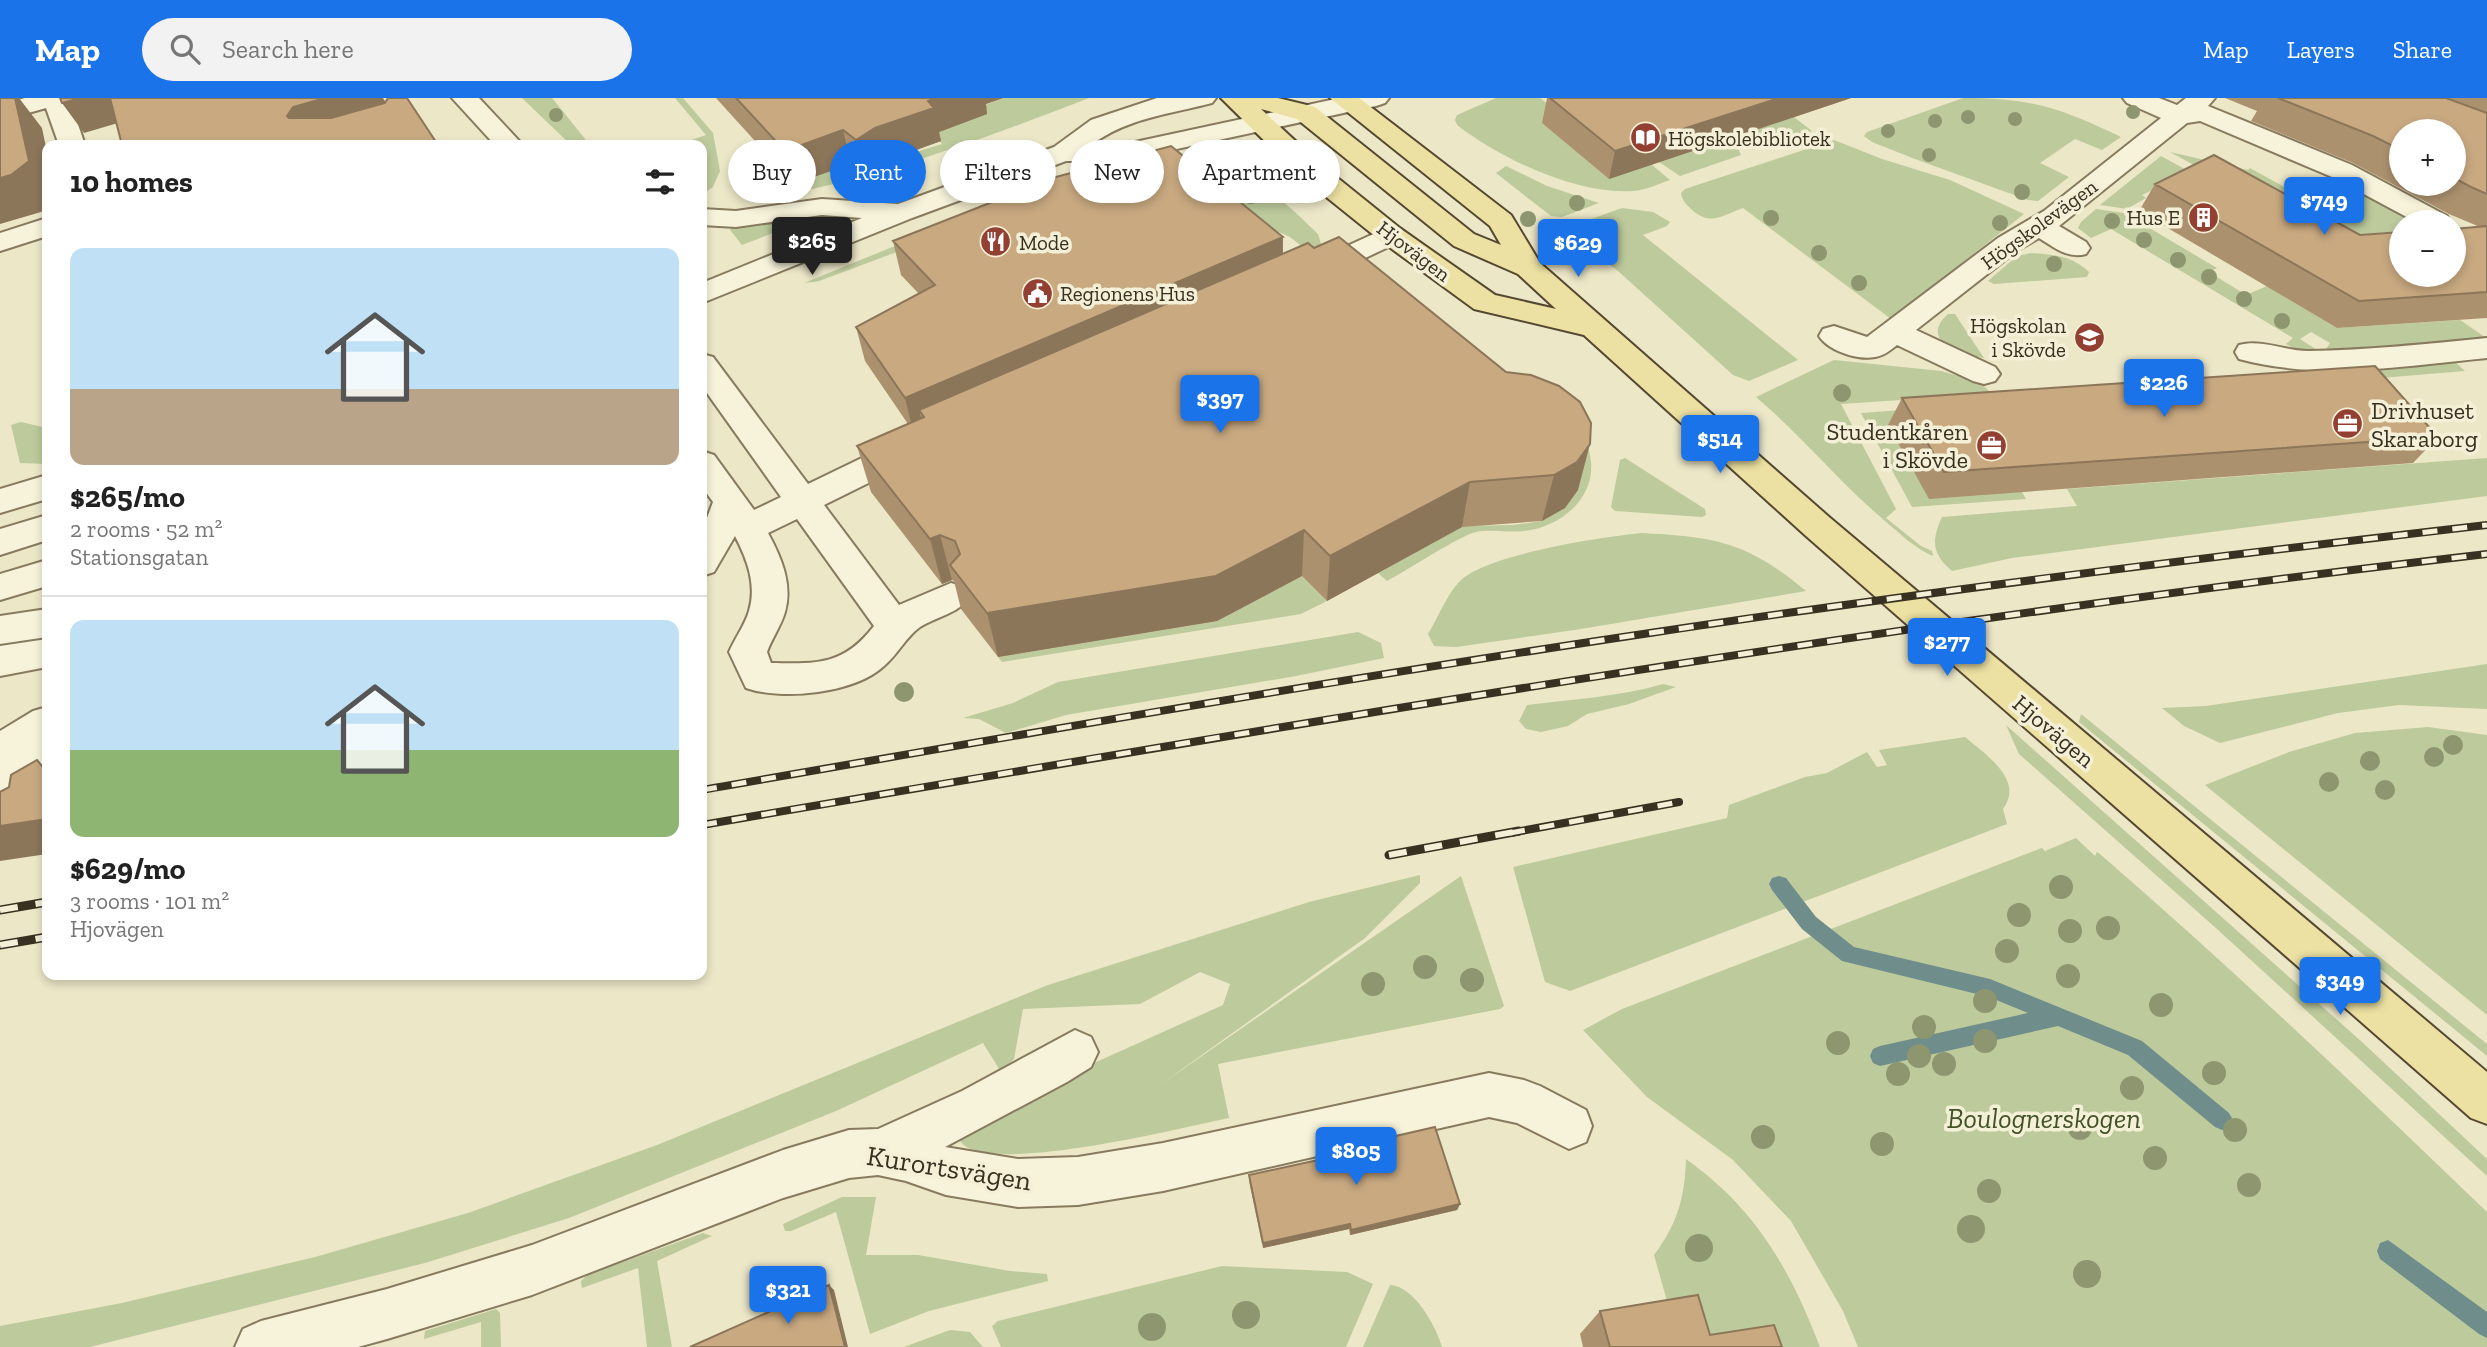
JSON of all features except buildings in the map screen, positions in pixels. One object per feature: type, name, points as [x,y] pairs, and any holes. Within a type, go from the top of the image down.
[{"type":"main road","name":"Hjovägen","points":[[1234,98],[1254,110],[1309,169],[1391,235],[1485,302],[1595,327]]},
{"type":"main road","name":"Hjovägen","points":[[1341,102],[1501,221],[1528,268]]},
{"type":"main road","name":"Hjovägen","points":[[1341,102],[1464,240],[1528,268],[1961,652],[2487,1102]]},
{"type":"street","points":[[0,113],[55,98],[70,140]]},
{"type":"street","points":[[465,98],[505,140]]},
{"type":"street","points":[[707,292],[902,212],[1063,153],[1100,126],[1120,118],[1160,106],[1203,98]]},
{"type":"street","points":[[2136,98],[2180,116],[2203,113],[2342,171],[2415,210]]},
{"type":"street","name":"Högskolevägen","points":[[1884,340],[2008,244],[2054,217],[2202,98]]},
{"type":"street","points":[[1063,153],[1121,153],[1254,110],[1341,102]]},
{"type":"street","points":[[707,217],[736,219],[822,207],[902,212]]},
{"type":"street","points":[[2039,226],[2076,248]]},
{"type":"street","points":[[0,242],[42,229]]},
{"type":"street","points":[[1283,286],[1357,254],[1391,235]]},
{"type":"street","points":[[1950,289],[1982,299]]},
{"type":"street","points":[[1834,336],[1848,344],[1884,340],[1984,374]]},
{"type":"street","points":[[2250,352],[2304,360],[2386,358],[2487,348]]},
{"type":"street","points":[[707,371],[895,627]]},
{"type":"street","points":[[707,554],[716,539],[739,514],[805,502],[833,485],[942,435]]},
{"type":"street","points":[[707,470],[739,514],[770,576],[767,612],[748,652],[759,678],[816,676],[853,667],[869,658],[895,627],[926,606],[951,597]]},
{"type":"street","points":[[0,500],[42,488]]},
{"type":"street","points":[[0,542],[42,529]]},
{"type":"street","points":[[0,587],[42,574]]},
{"type":"street","points":[[0,630],[42,624]]},
{"type":"street","points":[[0,661],[42,654]]},
{"type":"street","points":[[0,723],[42,716]]},
{"type":"street","points":[[0,750],[42,725]]},
{"type":"street","points":[[22,796],[42,763]]},
{"type":"street","points":[[878,1152],[940,1127],[1013,1091],[1075,1052]]},
{"type":"street","name":"Kurortsvägen","points":[[261,1347],[399,1310],[532,1270],[783,1174],[849,1154],[878,1152],[906,1157],[946,1171],[994,1180],[1051,1183],[1163,1167],[1489,1096],[1524,1102],[1569,1126]]},
{"type":"green space","points":[[522,98],[552,98],[586,140],[566,140]]},
{"type":"green space","points":[[675,98],[683,98],[713,133],[720,171],[713,187],[707,191],[707,140],[692,140],[706,135]]},
{"type":"green space","points":[[1003,98],[1089,98],[976,140],[940,141],[935,134],[980,107]]},
{"type":"green space","points":[[1496,98],[1540,98],[1564,116],[1543,123],[1608,178],[1651,164],[1670,180],[1633,191],[1611,191],[1564,181],[1517,162],[1475,138],[1457,125],[1455,120],[1457,115]]},
{"type":"green space","points":[[1963,98],[2008,100],[2045,107],[2121,137],[2102,150],[2075,139],[2040,163],[2069,177],[2038,201],[2028,200],[1915,159],[1872,142],[1864,136],[1867,132]]},
{"type":"green space","points":[[1794,117],[1812,131],[1753,150],[1734,137]]},
{"type":"green space","points":[[1725,140],[1739,150],[1741,155],[1680,176],[1659,162]]},
{"type":"green space","points":[[1834,140],[1882,159],[1950,180],[2024,214],[1891,319],[1743,208],[1721,217],[1709,218],[1697,214],[1682,198],[1681,193],[1685,189]]},
{"type":"green space","points":[[940,145],[940,152],[926,157],[926,149]]},
{"type":"green space","points":[[2170,152],[2248,170],[2250,168],[2330,212],[2351,190],[2394,208],[2389,210],[2389,250],[2352,252]]},
{"type":"green space","points":[[2161,156],[2201,178],[2168,183],[2142,195],[2146,198],[2127,209],[2100,205]]},
{"type":"green space","points":[[1506,166],[1547,186],[1599,203],[1562,217],[1551,216],[1496,173]]},
{"type":"green space","points":[[830,172],[830,185],[816,188],[816,176]]},
{"type":"green space","points":[[1237,203],[1284,203],[1318,234],[1322,247],[1305,249],[1290,237],[1261,224]]},
{"type":"green space","points":[[1622,208],[1653,212],[1670,222],[1667,226],[1643,235],[1798,360],[1749,381],[1733,375],[1618,271],[1567,231],[1569,227]]},
{"type":"green space","points":[[1012,209],[819,281],[804,283],[895,246]]},
{"type":"green space","points":[[2096,209],[2124,213],[2217,268],[2209,272],[2246,295],[2267,286],[2337,328],[2460,320],[2485,337],[2482,340],[2334,353],[2326,349],[2330,343],[2311,332],[2300,339],[2320,352],[2304,354],[2286,344],[2293,338],[2111,229],[2091,238],[2078,228]]},
{"type":"green space","points":[[814,217],[742,245],[730,230],[733,226]]},
{"type":"green space","points":[[2031,253],[2069,259],[2089,272],[2087,277],[1994,284],[1988,281],[2017,256]]},
{"type":"green space","points":[[1948,314],[1955,314],[1984,358],[1964,354],[1940,339],[1940,324]]},
{"type":"green space","points":[[2452,359],[2465,371],[2368,379],[2330,374]]},
{"type":"green space","points":[[1834,360],[1941,371],[1980,382],[1992,394],[1841,404],[1896,509],[1886,518],[1921,546],[1932,551],[1933,556],[1908,540],[1868,506],[1756,397]]},
{"type":"green space","points":[[1998,403],[2008,417],[1889,425],[2022,492],[2026,499],[1912,507],[1861,413]]},
{"type":"green space","points":[[21,422],[42,427],[42,464],[20,463],[11,425]]},
{"type":"green space","points":[[1575,429],[1588,448],[1591,467],[1584,494],[1576,506],[1565,515],[1538,528],[1476,532],[1387,581],[1378,573],[1463,526],[1542,521],[1565,508],[1578,490]]},
{"type":"green space","points":[[1625,458],[1705,509],[1706,515],[1702,517],[1615,511],[1611,507],[1620,460]]},
{"type":"green space","points":[[2487,458],[2487,496],[2012,558],[1952,571],[1940,559],[1935,547],[1936,533],[1942,517],[2077,506],[2067,489]]},
{"type":"green space","points":[[1642,533],[1691,537],[1730,545],[1766,562],[1806,591],[1581,629],[1456,647],[1434,646],[1428,634],[1454,588],[1473,572],[1493,563],[1546,548]]},
{"type":"green space","points":[[1302,576],[1327,601],[1301,614],[1002,662],[998,657],[1217,621]]},
{"type":"green space","points":[[1358,632],[1381,643],[1384,658],[1296,676],[1066,715],[1006,733],[979,719],[963,718],[1013,703],[1058,682]]},
{"type":"green space","points":[[2487,664],[2487,709],[2399,705],[2338,713],[2220,743],[2184,726],[2162,708],[2206,706]]},
{"type":"green space","points":[[1663,684],[1676,687],[1629,704],[1587,714],[1568,726],[1541,732],[1526,729],[1519,721],[1527,705],[1612,695]]},
{"type":"green space","points":[[2081,714],[2487,1044],[2487,1056],[2079,722]]},
{"type":"green space","points":[[2006,725],[2362,1042],[2487,1159],[2487,1176],[2217,929],[2019,754]]},
{"type":"green space","points":[[2428,727],[2487,735],[2487,1015],[2205,785],[2289,752],[2355,733]]},
{"type":"green space","points":[[1965,737],[2000,768],[2006,778],[2009,798],[2003,809],[2007,824],[1570,991],[1545,982],[1513,867],[1727,818],[1729,805],[1805,777],[1827,773],[1867,752],[1877,767],[1887,765],[1879,750]]},
{"type":"green space","name":"Boulognerskogen","points":[[2076,838],[2095,856],[2097,852],[2100,854],[2199,941],[2487,1212],[2487,1347],[1858,1347],[1843,1311],[1791,1221],[1733,1160],[1647,1097],[1583,1030],[1622,1009],[2042,848],[2045,851]]},
{"type":"green space","points":[[1420,875],[1420,883],[1365,938],[1160,1085],[1461,876],[1504,1006],[1500,1009],[1218,1064],[1229,1118],[1132,1139],[1045,1152],[1006,1154],[977,1151],[960,1141],[960,1136],[1034,1090],[1223,1005],[1230,984],[1200,972],[1140,1004],[1023,1009],[1014,1059],[1001,1072],[983,1043],[836,1111],[569,1218],[425,1263],[90,1347],[0,1347],[0,1326],[122,1303],[315,1257],[468,1213],[657,1145],[1048,985],[1309,902]]},
{"type":"green space","points":[[1686,1159],[1732,1198],[1768,1242],[1796,1292],[1820,1347],[1680,1347],[1654,1255],[1669,1233],[1678,1210],[1684,1186]]},
{"type":"green space","points":[[842,1197],[876,1197],[866,1255],[918,1255],[1010,1271],[1047,1274],[1048,1281],[929,1311],[870,1334],[836,1212],[791,1231],[785,1231],[783,1224]]},
{"type":"green space","points":[[703,1233],[712,1236],[657,1261],[672,1347],[647,1347],[638,1268],[582,1288],[581,1281],[587,1275]]},
{"type":"green space","points":[[1222,1266],[1347,1272],[1373,1284],[1346,1347],[1001,1347],[992,1326],[998,1321]]},
{"type":"green space","points":[[1390,1285],[1407,1292],[1423,1308],[1442,1347],[1363,1347]]},
{"type":"green space","points":[[496,1309],[500,1313],[501,1347],[481,1347],[481,1322],[424,1339],[425,1331]]},
{"type":"green space","points":[[950,1330],[970,1332],[983,1347],[904,1347]]},
{"type":"waterway","points":[[1779,884],[1809,923],[1849,955],[1990,988],[2058,1016]]},
{"type":"waterway","points":[[1880,1056],[2058,1016]]},
{"type":"waterway","points":[[2058,1016],[2135,1048],[2222,1120]]},
{"type":"waterway","points":[[2388,1251],[2487,1326]]},
{"type":"railway","points":[[707,789],[1294,689],[1650,633],[2068,575],[2487,525]]},
{"type":"railway","points":[[707,824],[1148,749],[1815,643],[2262,581],[2487,554]]},
{"type":"railway","points":[[1510,833],[1679,802]]},
{"type":"railway","points":[[1389,855],[1519,831]]},
{"type":"railway","points":[[0,910],[42,903]]},
{"type":"railway","points":[[0,945],[42,938]]},
{"type":"place","name":"Högskolebibliotek","points":[[1645,138]]},
{"type":"place","name":"Hus E","points":[[2203,217]]},
{"type":"place","name":"Mode","points":[[996,242]]},
{"type":"place","name":"Regionens Hus","points":[[1037,293]]},
{"type":"place","name":"Högskolan i Skövde","points":[[2089,337]]},
{"type":"place","name":"Drivhuset Skaraborg","points":[[2348,424]]},
{"type":"place","name":"Studentkåren i Skövde","points":[[1991,445]]}]
